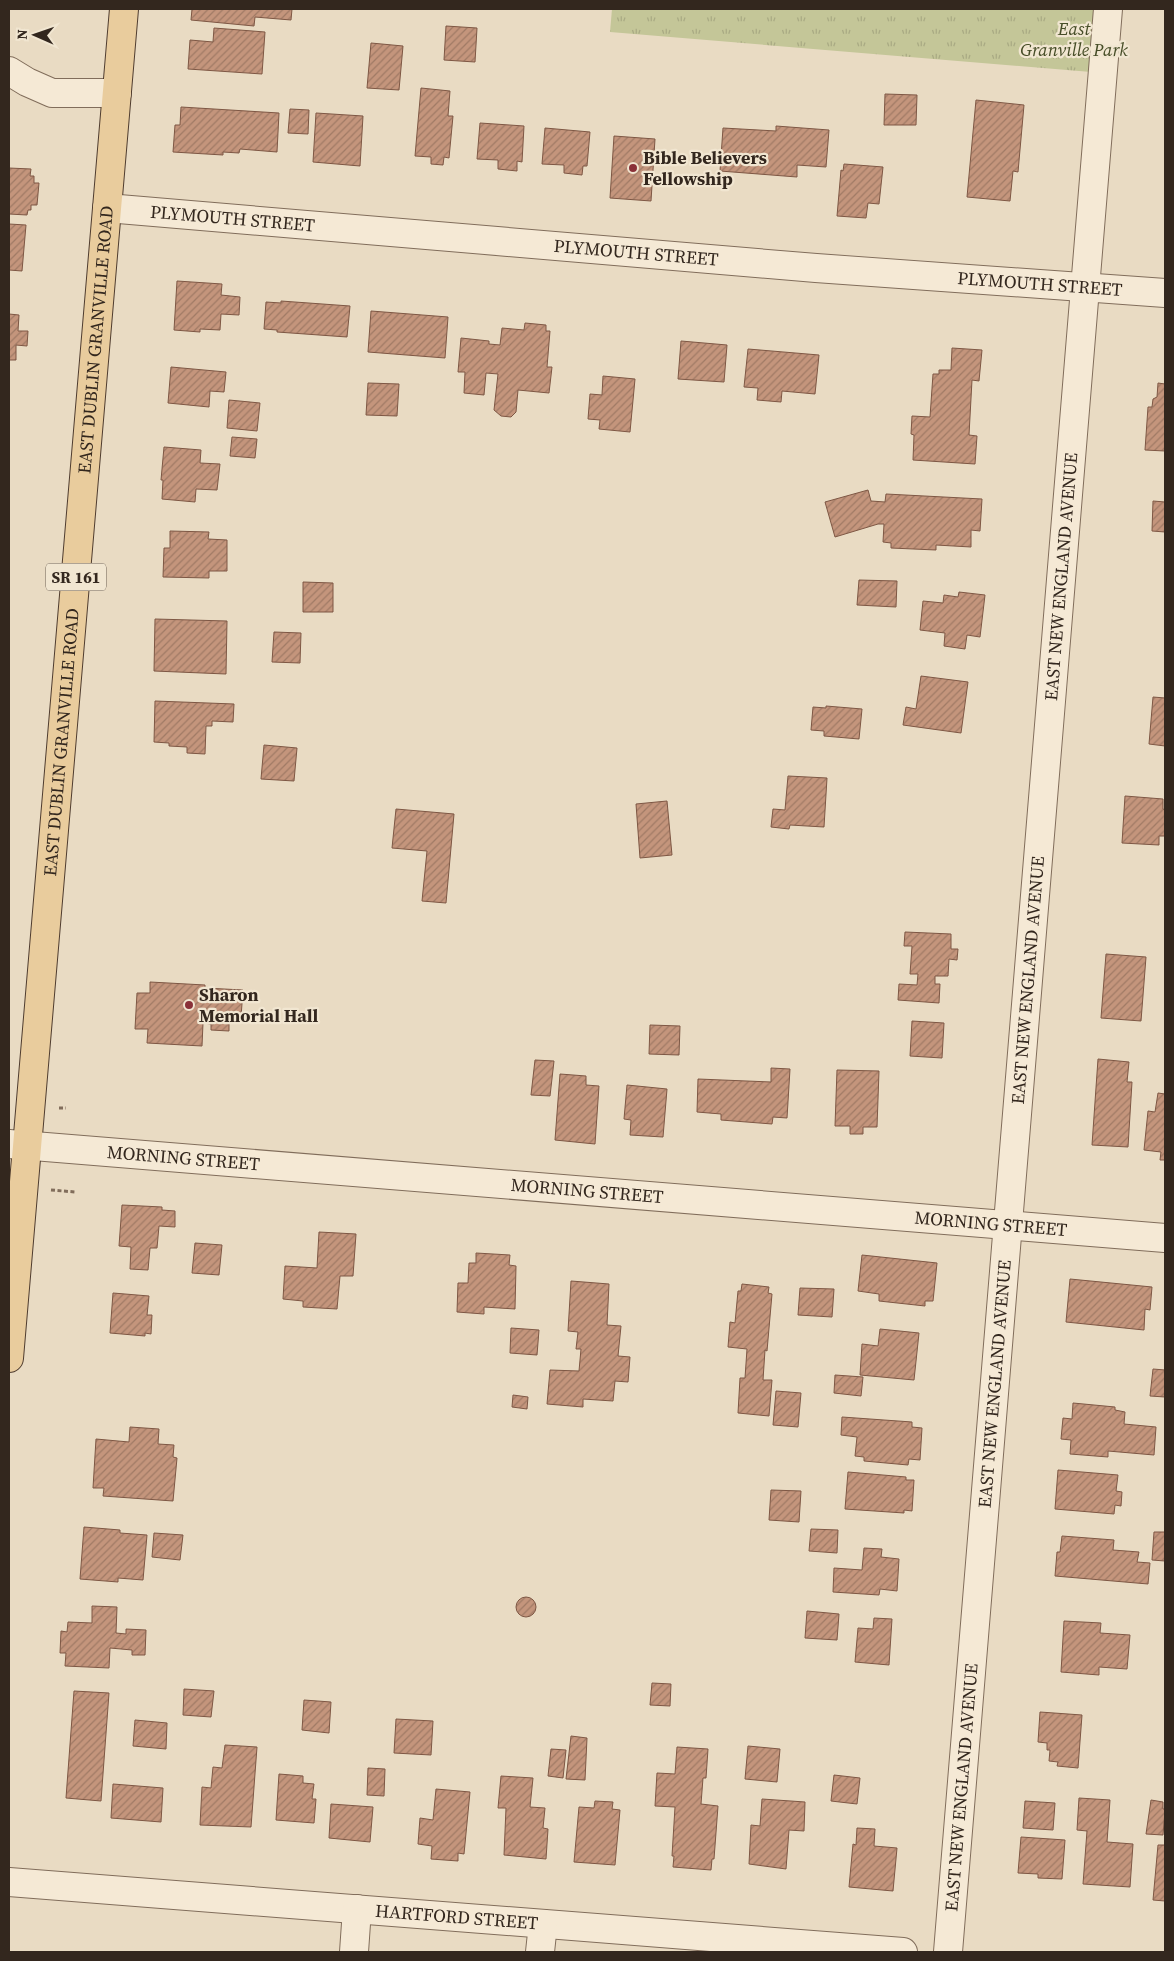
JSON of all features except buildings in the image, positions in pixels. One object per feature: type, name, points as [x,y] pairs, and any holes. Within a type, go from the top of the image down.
[{"type":"main road","name":"EAST DUBLIN GRANVILLE ROAD","points":[[9,1358],[17,1145],[108,208],[124,9]]},
{"type":"street","name":"EAST NEW ENGLAND AVENUE","points":[[948,1952],[1108,9]]},
{"type":"street","points":[[9,71],[27,82],[52,93],[117,93]]},
{"type":"street","name":"PLYMOUTH STREET","points":[[108,208],[816,268],[1165,293]]},
{"type":"street","name":"MORNING STREET","points":[[17,1145],[1165,1238]]},
{"type":"street","name":"HARTFORD STREET","points":[[9,1882],[903,1952]]},
{"type":"street","points":[[354,1952],[357,1909]]},
{"type":"street","points":[[540,1952],[542,1924]]},
{"type":"path","points":[[43,1190],[74,1192]]},
{"type":"green space","name":"East Granville Park","points":[[612,9],[1108,9],[1103,73],[610,32]]},
{"type":"place","name":"Bible Believers Fellowship","points":[[633,168]]},
{"type":"place","name":"Sharon Memorial Hall","points":[[189,1005]]}]
